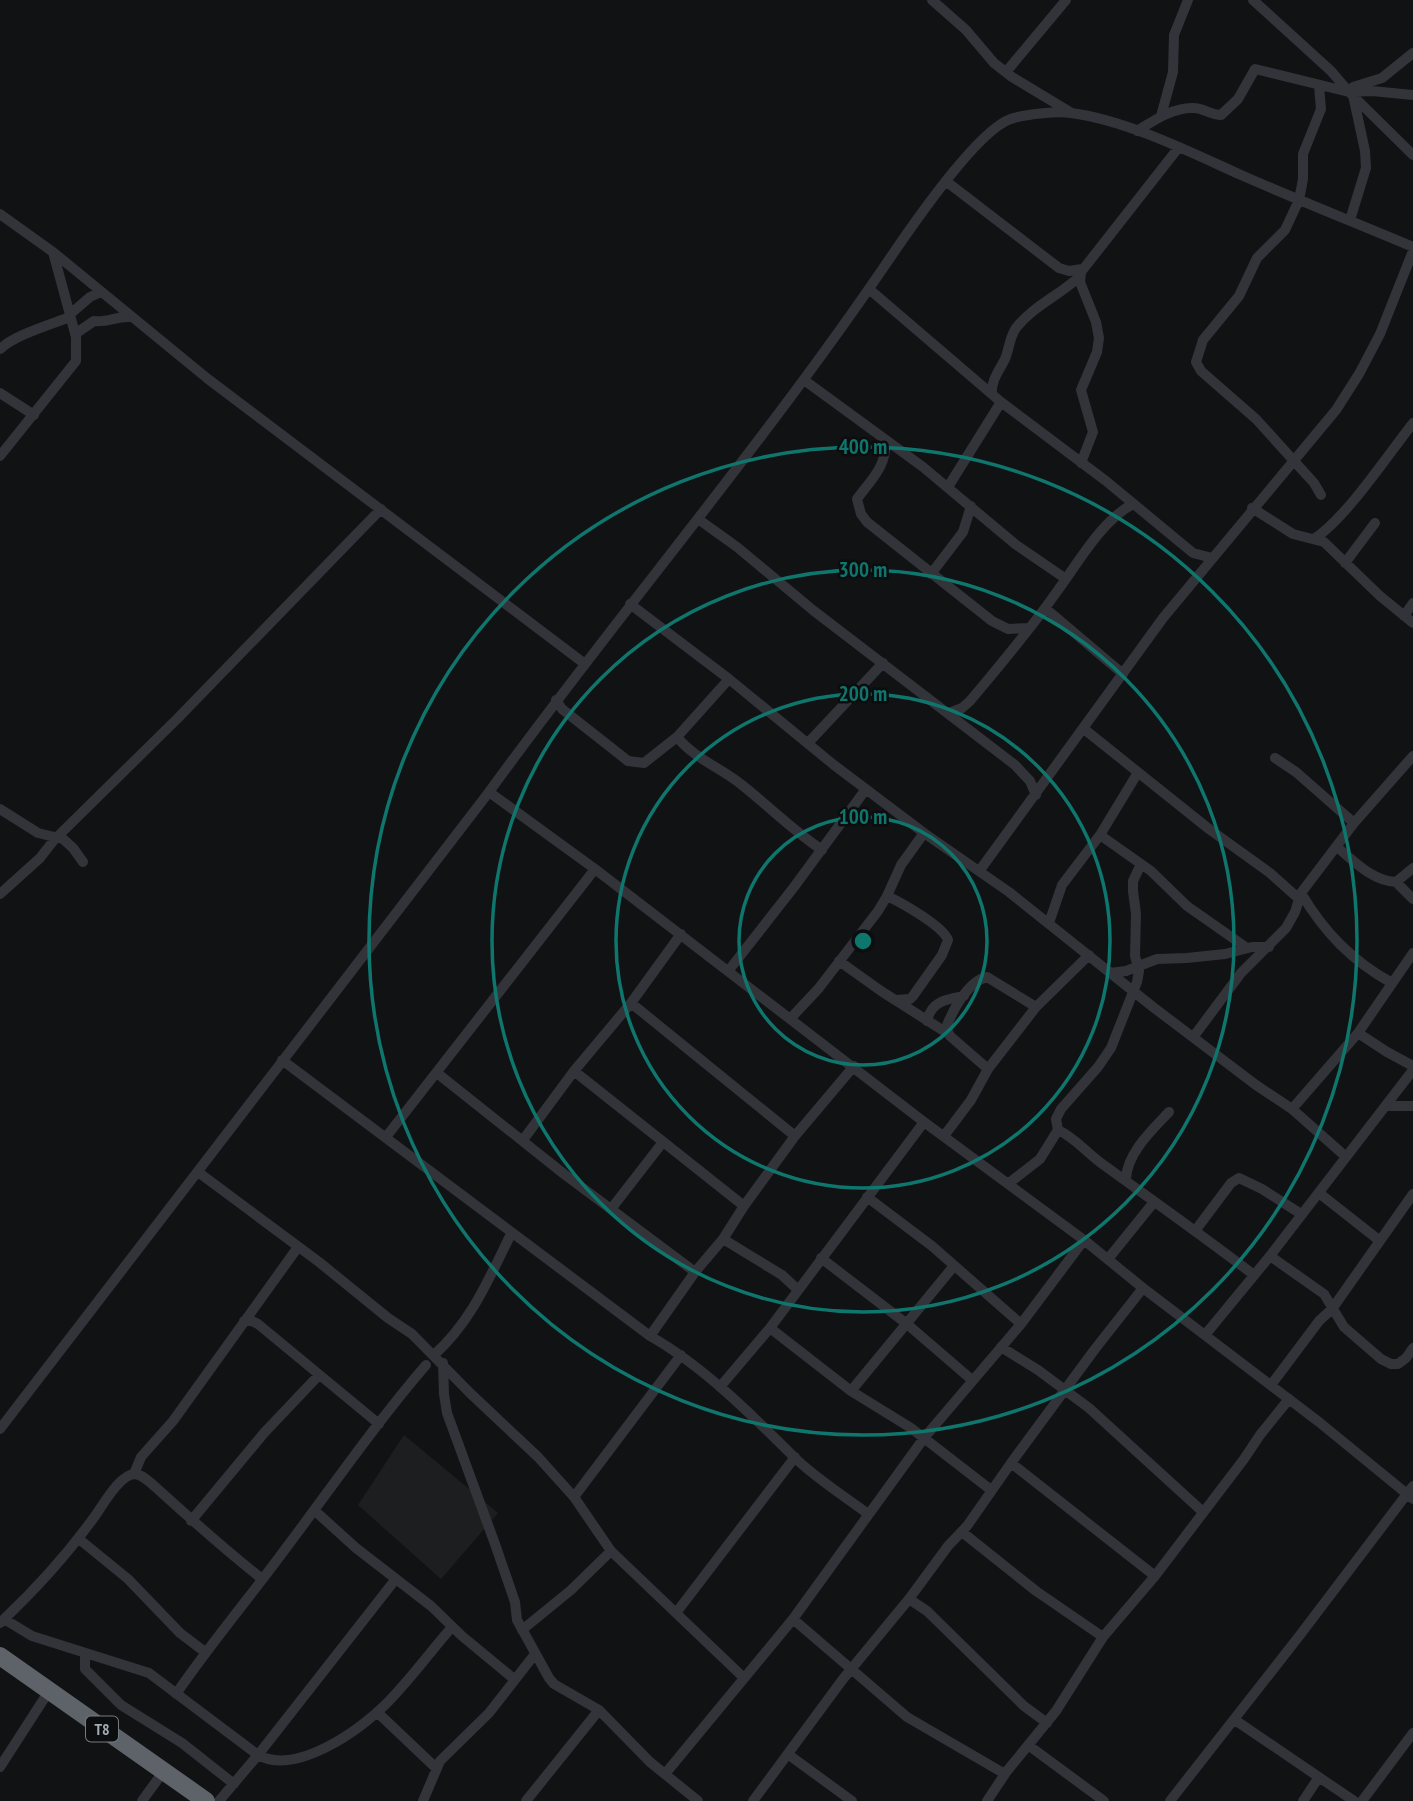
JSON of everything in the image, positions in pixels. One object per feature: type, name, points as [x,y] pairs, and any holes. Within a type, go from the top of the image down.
[{"type":"highway","name":"T8","points":[[0,1656],[206,1801]]},
{"type":"street","points":[[932,0],[966,30],[987,56],[1006,72],[1070,112],[1137,131],[1413,249],[1390,312],[1359,374],[1336,410],[1163,618],[980,870]]},
{"type":"street","points":[[1006,72],[1066,0]]},
{"type":"street","points":[[1161,116],[1173,72],[1174,35],[1188,0]]},
{"type":"street","points":[[1253,0],[1331,71],[1413,155]]},
{"type":"street","points":[[1349,92],[1382,78],[1413,54]]},
{"type":"street","points":[[1137,131],[1161,116],[1181,109],[1191,108],[1215,115],[1222,114],[1238,99],[1255,69],[1349,92],[1373,91],[1413,95]]},
{"type":"street","points":[[1319,86],[1321,109],[1303,154],[1299,200],[1286,229],[1257,258],[1238,296],[1203,340],[1196,366],[1256,419],[1314,483],[1321,495]]},
{"type":"street","points":[[1349,92],[1365,151],[1366,167],[1350,220]]},
{"type":"street","points":[[0,1429],[489,792],[556,700],[804,380],[947,181],[983,138],[1000,124],[1012,118],[1070,112]]},
{"type":"street","points":[[992,394],[992,382],[1008,352],[1016,328],[1065,290],[1081,273],[1179,148]]},
{"type":"street","points":[[947,181],[1059,268],[1081,273]]},
{"type":"street","points":[[0,214],[53,252],[208,379],[585,664]]},
{"type":"street","points":[[0,456],[13,436],[34,415],[76,361],[75,334],[53,252]]},
{"type":"street","points":[[1081,273],[1084,294],[1096,322],[1099,338],[1093,365],[1082,390],[1093,432],[1081,463]]},
{"type":"street","points":[[869,289],[1001,402],[1193,552],[1212,558]]},
{"type":"street","points":[[0,349],[12,338],[24,336],[69,316],[90,297],[101,292]]},
{"type":"street","points":[[75,334],[92,321],[103,322],[116,317],[131,317]]},
{"type":"street","points":[[804,380],[948,487],[1015,544],[1066,579]]},
{"type":"street","points":[[0,393],[34,415]]},
{"type":"street","points":[[948,487],[1001,402]]},
{"type":"street","points":[[1314,539],[1328,528],[1413,422]]},
{"type":"street","points":[[885,440],[884,459],[880,468],[857,499],[861,514],[878,531],[992,621],[1003,628],[1029,628]]},
{"type":"street","points":[[949,713],[967,705],[1118,512],[1132,504]]},
{"type":"street","points":[[932,574],[958,539],[971,506]]},
{"type":"street","points":[[1252,508],[1293,534],[1324,542],[1413,624]]},
{"type":"street","points":[[0,894],[42,856],[57,837],[177,719],[381,509]]},
{"type":"street","points":[[698,519],[1025,774],[1036,795]]},
{"type":"street","points":[[1345,563],[1375,523]]},
{"type":"street","points":[[1404,616],[1413,603]]},
{"type":"street","points":[[630,604],[866,789],[1049,923],[1132,992],[1292,1109],[1345,1156]]},
{"type":"street","points":[[1045,608],[1123,674]]},
{"type":"street","points":[[1003,628],[1011,651]]},
{"type":"street","points":[[808,743],[883,663]]},
{"type":"street","points":[[556,700],[562,709],[628,761],[644,764],[677,737],[729,679]]},
{"type":"street","points":[[965,726],[967,705]]},
{"type":"street","points":[[1084,729],[1138,774],[1300,896],[1332,939],[1366,968],[1392,983]]},
{"type":"street","points":[[677,737],[688,750],[733,778],[794,831],[822,850]]},
{"type":"street","points":[[1194,1037],[1241,973],[1286,928],[1300,896],[1354,823],[1413,756]]},
{"type":"street","points":[[1275,758],[1296,772],[1354,823]]},
{"type":"street","points":[[1049,923],[1062,885],[1100,835],[1138,774]]},
{"type":"street","points":[[729,970],[866,789]]},
{"type":"street","points":[[489,792],[729,970],[1411,1493],[1170,1801]]},
{"type":"street","points":[[0,809],[38,833],[68,842],[83,862]]},
{"type":"street","points":[[38,833],[42,856]]},
{"type":"street","points":[[791,1018],[839,961],[887,896],[901,864],[924,833]]},
{"type":"street","points":[[1100,835],[1141,864],[1187,906],[1247,948]]},
{"type":"street","points":[[1337,847],[1370,874],[1395,882],[1413,899]]},
{"type":"street","points":[[1009,1183],[1040,1159],[1058,1130],[1057,1116],[1111,1048],[1138,978],[1133,881],[1141,864]]},
{"type":"street","points":[[1395,882],[1413,868]]},
{"type":"street","points":[[386,1137],[595,870]]},
{"type":"street","points":[[887,896],[938,928],[947,935],[948,940],[942,955],[913,996],[908,1000],[896,1000]]},
{"type":"street","points":[[523,1140],[574,1071],[631,1003],[681,934]]},
{"type":"street","points":[[1110,973],[1138,967],[1157,959],[1225,954],[1247,948],[1269,947]]},
{"type":"street","points":[[1292,1109],[1358,1033],[1413,953]]},
{"type":"street","points":[[944,1136],[971,1100],[988,1069],[1036,1007],[1089,956]]},
{"type":"street","points":[[839,961],[947,1033],[988,1069]]},
{"type":"street","points":[[947,1033],[947,1025],[964,996],[973,985],[987,977],[1036,1007]]},
{"type":"street","points":[[927,1021],[930,1011],[937,1004],[964,996]]},
{"type":"street","points":[[631,1003],[794,1136]]},
{"type":"street","points":[[1358,1033],[1411,1071],[1413,1089]]},
{"type":"street","points":[[282,1060],[511,1234],[650,1336],[681,1355],[768,1428],[795,1457],[868,1514]]},
{"type":"street","points":[[650,1336],[695,1272],[723,1239],[794,1136],[854,1066]]},
{"type":"street","points":[[574,1071],[744,1206]]},
{"type":"street","points":[[1205,1335],[1320,1192],[1411,1071]]},
{"type":"street","points":[[437,1073],[695,1272]]},
{"type":"street","points":[[1387,1106],[1413,1106]]},
{"type":"street","points":[[1126,1180],[1127,1169],[1135,1153],[1169,1112]]},
{"type":"street","points":[[720,1387],[770,1328],[924,1122]]},
{"type":"street","points":[[1058,1130],[1254,1275]]},
{"type":"street","points":[[611,1209],[663,1142]]},
{"type":"street","points":[[198,1172],[412,1334],[538,1457],[574,1497],[611,1551],[743,1677]]},
{"type":"street","points":[[1195,1231],[1231,1183],[1239,1178],[1301,1214]]},
{"type":"street","points":[[1320,1192],[1380,1241]]},
{"type":"street","points":[[1271,1385],[1319,1321],[1332,1309],[1413,1194]]},
{"type":"street","points":[[867,1196],[932,1246],[1021,1324]]},
{"type":"street","points":[[1108,1259],[1154,1202]]},
{"type":"street","points":[[434,1355],[465,1323],[511,1234]]},
{"type":"street","points":[[723,1239],[782,1275],[797,1289]]},
{"type":"street","points":[[664,1774],[793,1619],[924,1438],[1021,1324],[1084,1240]]},
{"type":"street","points":[[298,1247],[173,1421],[141,1457],[134,1474],[116,1486],[79,1539],[45,1579],[2,1622],[23,1633],[149,1673],[258,1755],[282,1760],[308,1756],[327,1747],[377,1712],[453,1627]]},
{"type":"street","points":[[1270,1256],[1322,1292],[1346,1330],[1381,1359],[1398,1364],[1412,1351]]},
{"type":"street","points":[[821,1258],[908,1324],[972,1380]]},
{"type":"street","points":[[851,1391],[953,1266]]},
{"type":"street","points":[[753,1801],[947,1546],[962,1532],[1011,1462],[1143,1288]]},
{"type":"street","points":[[254,1308],[258,1324]]},
{"type":"street","points":[[244,1321],[258,1324],[379,1424]]},
{"type":"street","points":[[770,1328],[851,1391],[924,1438],[991,1490]]},
{"type":"street","points":[[1001,1347],[1066,1390],[1145,1457],[1203,1512]]},
{"type":"street","points":[[574,1497],[681,1355]]},
{"type":"street","points":[[443,1363],[443,1394],[447,1413],[495,1544],[514,1602],[517,1620],[535,1654],[554,1684],[599,1710],[664,1774],[698,1801]]},
{"type":"street","points":[[176,1694],[396,1400],[426,1365]]},
{"type":"street","points":[[191,1521],[264,1433],[319,1375]]},
{"type":"street","points":[[987,1801],[1005,1774],[1047,1723],[1103,1637],[1155,1576],[1289,1399]]},
{"type":"street","points":[[676,1613],[795,1457]]},
{"type":"street","points":[[1011,1462],[1155,1576]]},
{"type":"street","points":[[134,1474],[142,1477],[262,1579]]},
{"type":"street","points":[[314,1510],[395,1580],[431,1606],[514,1679]]},
{"type":"street","points":[[962,1532],[1036,1591],[1103,1637]]},
{"type":"street","points":[[79,1539],[128,1579],[180,1633],[205,1653]]},
{"type":"street","points":[[522,1630],[572,1590],[611,1551]]},
{"type":"street","points":[[219,1801],[395,1580]]},
{"type":"street","points":[[909,1599],[929,1613],[1024,1706],[1047,1723]]},
{"type":"street","points":[[793,1619],[915,1723],[1005,1774]]},
{"type":"street","points":[[85,1654],[85,1670],[109,1695],[182,1743],[234,1784]]},
{"type":"street","points":[[423,1801],[430,1789],[436,1768],[447,1753],[489,1713],[535,1654]]},
{"type":"street","points":[[0,1767],[49,1691]]},
{"type":"street","points":[[540,1801],[529,1797],[599,1710]]},
{"type":"street","points":[[377,1712],[436,1768]]},
{"type":"street","points":[[1235,1720],[1354,1801]]},
{"type":"street","points":[[1362,1801],[1413,1734]]},
{"type":"street","points":[[1028,1745],[1104,1801]]},
{"type":"street","points":[[789,1755],[852,1801]]},
{"type":"street","points":[[142,1801],[163,1772]]},
{"type":"street","points":[[1303,1801],[1319,1777]]},
{"type":"shaded area","points":[[404,1435],[498,1513],[441,1579],[358,1505]]}]
